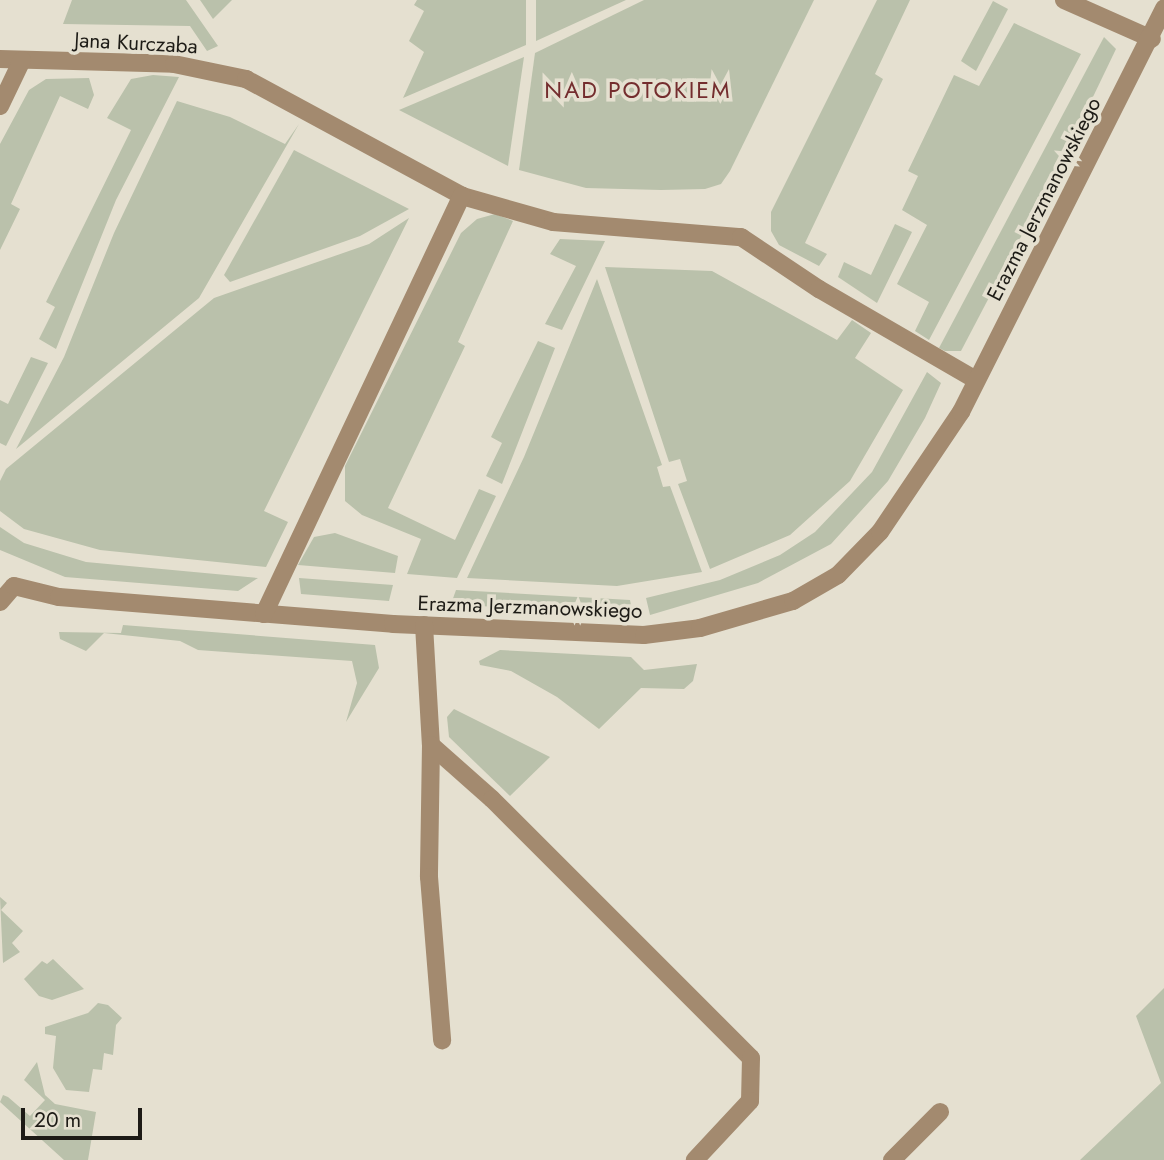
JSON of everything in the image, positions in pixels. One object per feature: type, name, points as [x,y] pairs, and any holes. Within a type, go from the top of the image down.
[{"type":"street","points":[[1064,0],[1152,39]]},
{"type":"street","name":"Erazma Jerzmanowskiego","points":[[0,602],[7,581],[59,597],[424,625],[644,635],[700,628],[793,601],[838,576],[880,532],[961,412],[1152,39],[1164,8]]},
{"type":"street","name":"Jana Kurczaba","points":[[0,59],[174,64],[246,79],[462,196]]},
{"type":"street","points":[[0,106],[22,60]]},
{"type":"street","points":[[264,614],[462,196],[553,222],[741,237],[819,289],[976,380]]},
{"type":"street","points":[[424,625],[431,745],[429,877],[442,1040]]},
{"type":"street","points":[[431,745],[492,799],[751,1058],[750,1101],[695,1160]]},
{"type":"street","points":[[892,1160],[940,1112]]},
{"type":"green space","points":[[72,0],[186,0],[218,46],[207,51],[190,26],[63,24]]},
{"type":"green space","points":[[200,0],[232,0],[213,19]]},
{"type":"green space","points":[[417,0],[526,0],[526,45],[403,98],[424,52],[409,41],[424,11],[414,5]]},
{"type":"green space","points":[[536,0],[626,0],[536,41]]},
{"type":"green space","points":[[644,0],[814,0],[730,171],[721,184],[705,189],[586,188],[519,170],[535,53]]},
{"type":"green space","points":[[877,0],[910,0],[875,74],[883,79],[805,243],[827,254],[819,266],[779,245],[771,231],[771,212]]},
{"type":"green space","points":[[993,1],[1008,9],[976,71],[961,61]]},
{"type":"green space","points":[[1014,23],[1081,54],[929,340],[915,331],[929,302],[897,284],[927,225],[902,210],[918,176],[908,171],[954,75],[979,86]]},
{"type":"green space","points":[[1104,37],[1116,49],[1079,126],[961,351],[945,351],[939,348]]},
{"type":"green space","points":[[524,57],[508,166],[399,110]]},
{"type":"green space","points":[[153,75],[179,77],[116,200],[56,349],[39,339],[55,307],[46,302],[131,130],[107,118],[131,79]]},
{"type":"green space","points":[[89,78],[94,95],[88,109],[60,96],[11,204],[20,209],[0,250],[0,144],[29,90],[46,79]]},
{"type":"green space","points":[[177,101],[230,117],[285,144],[299,124],[199,298],[16,449],[64,357],[114,233]]},
{"type":"green space","points":[[294,150],[409,209],[360,236],[230,282],[224,275]]},
{"type":"green space","points":[[495,214],[513,221],[458,342],[465,346],[388,508],[455,540],[479,489],[496,496],[457,578],[407,574],[421,539],[362,515],[345,501],[345,466],[461,233],[477,219]]},
{"type":"green space","points":[[409,218],[264,511],[288,522],[266,567],[100,550],[24,529],[0,511],[0,481],[6,469],[214,298],[369,244]]},
{"type":"green space","points":[[895,224],[912,232],[877,303],[838,277],[844,262],[871,275]]},
{"type":"green space","points":[[560,239],[605,241],[562,330],[545,324],[576,266],[550,254]]},
{"type":"green space","points":[[605,267],[712,271],[837,340],[852,320],[871,333],[855,358],[903,390],[850,481],[790,535],[710,569],[678,484],[687,481],[680,459],[669,462]]},
{"type":"green space","points":[[597,279],[662,465],[657,467],[663,487],[670,486],[702,572],[617,586],[467,578],[524,457]]},
{"type":"green space","points":[[538,341],[555,348],[502,484],[486,476],[502,443],[491,437]]},
{"type":"green space","points":[[31,357],[48,363],[6,446],[0,443],[0,400],[8,404]]},
{"type":"green space","points":[[927,372],[941,383],[925,418],[888,481],[831,544],[758,583],[650,615],[646,598],[720,580],[780,555],[815,532],[872,472]]},
{"type":"green space","points":[[0,527],[24,543],[86,562],[258,578],[238,591],[65,577],[0,550]]},
{"type":"green space","points":[[335,533],[398,556],[395,573],[298,565],[314,537]]},
{"type":"green space","points":[[299,578],[393,585],[389,601],[301,594]]},
{"type":"green space","points":[[456,590],[630,600],[633,616],[451,604]]},
{"type":"green space","points":[[123,625],[375,645],[379,668],[346,722],[357,683],[352,661],[198,650],[180,641],[104,633],[86,651],[60,639],[59,632],[121,633]]},
{"type":"green space","points":[[500,650],[631,657],[644,670],[697,664],[693,681],[684,689],[641,688],[599,729],[557,697],[511,671],[480,665],[479,661]]},
{"type":"green space","points":[[454,709],[550,757],[510,796],[449,737],[447,717]]},
{"type":"green space","points":[[0,897],[7,903],[1,910],[23,931],[12,943],[20,952],[3,963]]},
{"type":"green space","points":[[53,959],[84,989],[52,1000],[39,996],[24,979],[42,961],[47,964]]},
{"type":"green space","points":[[1164,988],[1164,1160],[1080,1160],[1161,1083],[1136,1016]]},
{"type":"green space","points":[[98,1003],[108,1005],[122,1018],[116,1025],[113,1055],[104,1053],[102,1070],[93,1069],[89,1092],[66,1090],[53,1068],[56,1036],[45,1034],[45,1027],[88,1013]]},
{"type":"green space","points":[[37,1062],[45,1095],[55,1104],[96,1112],[88,1160],[64,1160],[0,1102],[3,1095],[8,1097],[30,1116],[45,1100],[24,1080]]},
{"type":"district","name":"NAD POTOKIEM","points":[[638,90]]}]
